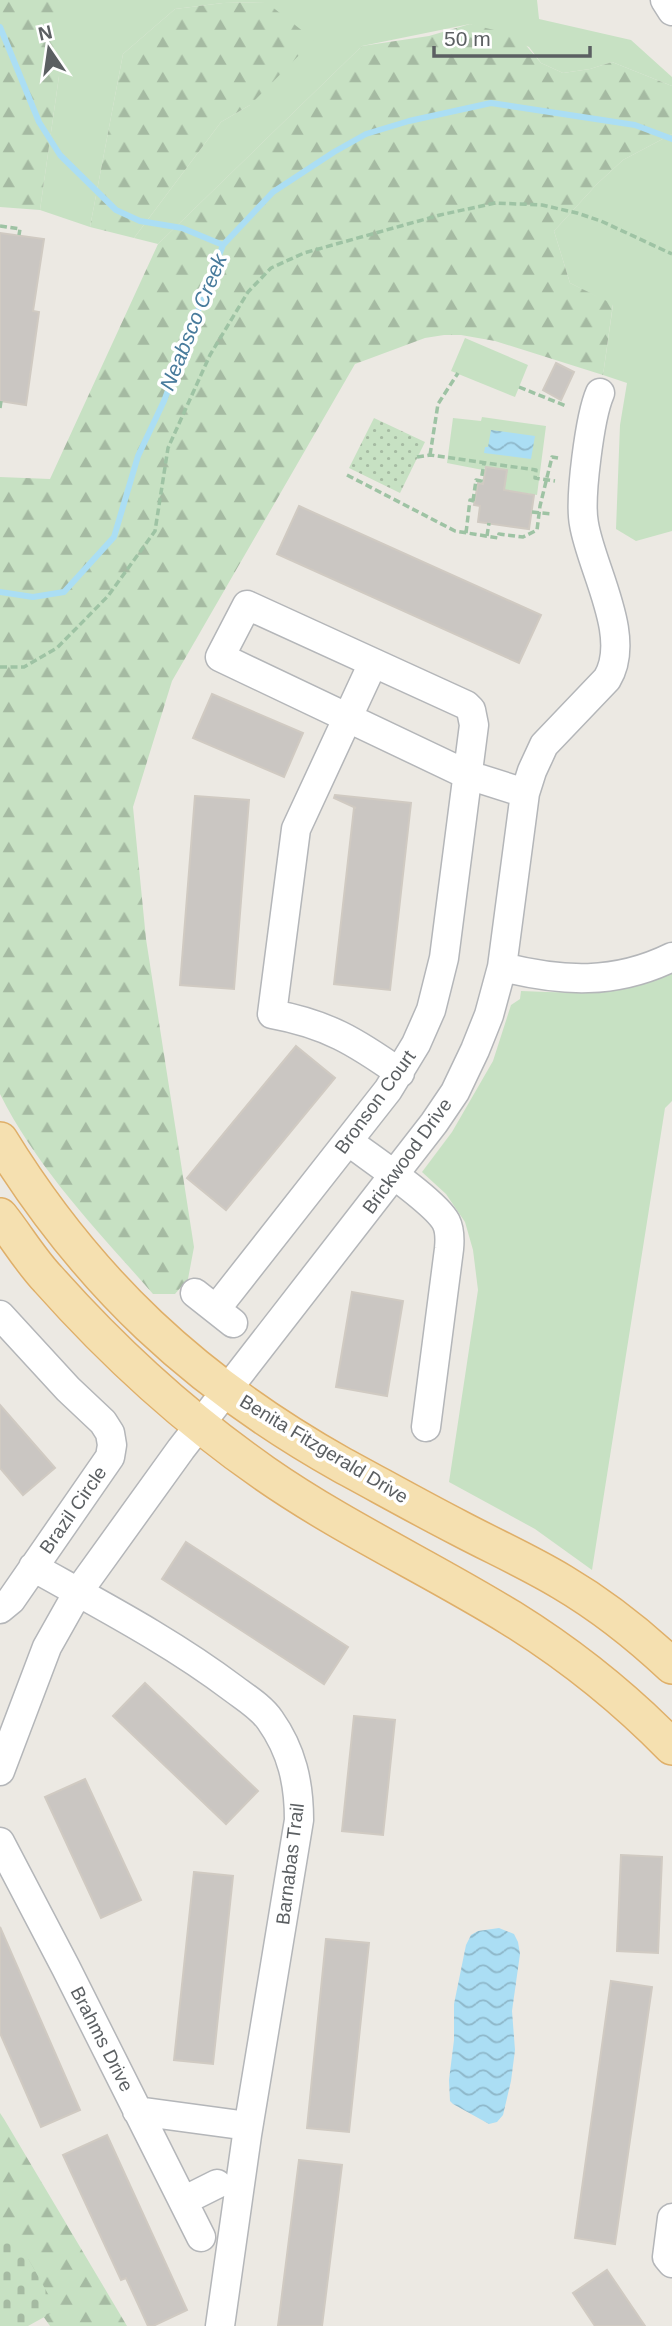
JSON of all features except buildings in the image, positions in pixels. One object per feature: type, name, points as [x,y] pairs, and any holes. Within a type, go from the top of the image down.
[{"type":"main road","name":"Benita Fitzgerald Drive","points":[[0,1140],[44,1207],[86,1261],[133,1312],[182,1356],[284,1430],[340,1463],[564,1583],[672,1665]]},
{"type":"main road","points":[[0,1216],[46,1277],[101,1336],[199,1425],[265,1474],[559,1650],[610,1690],[672,1747]]},
{"type":"street","points":[[665,0],[672,10]]},
{"type":"street","name":"Brickwood Drive","points":[[199,1425],[435,1123],[455,1092],[489,1015],[502,967],[525,793],[532,771],[544,745],[607,679],[611,670],[615,644],[614,627],[586,534],[583,515],[594,411],[600,393]]},
{"type":"street","points":[[400,1073],[341,1034],[272,1014],[296,830],[348,718],[373,663],[247,605],[220,657],[348,718],[468,775],[525,793]]},
{"type":"street","name":"Bronson Court","points":[[215,1308],[400,1073],[431,1010],[441,973],[474,725],[471,710],[466,705],[373,663]]},
{"type":"street","points":[[502,967],[568,979],[601,978],[634,972],[672,957]]},
{"type":"street","points":[[348,1141],[438,1212],[449,1231],[426,1427]]},
{"type":"street","name":"Brazil Circle","points":[[0,1315],[58,1380],[103,1422],[110,1433],[112,1445],[110,1457],[11,1600],[0,1609]]},
{"type":"street","points":[[0,1771],[47,1647],[78,1592],[199,1425]]},
{"type":"street","name":"Barnabas Trail","points":[[33,1567],[177,1649],[263,1711],[284,1742],[294,1767],[299,1793],[299,1820],[248,2126],[220,2326]]},
{"type":"street","name":"Brahms Drive","points":[[0,1842],[201,2237]]},
{"type":"street","points":[[137,2110],[248,2126]]},
{"type":"street","points":[[183,2201],[217,2184]]},
{"type":"street","points":[[672,2218],[667,2257],[672,2263]]},
{"type":"path","points":[[0,667],[24,667],[57,648],[108,596],[155,531],[168,448],[211,355],[248,292],[271,268],[304,253],[440,215],[495,203],[542,205],[577,213],[601,221],[672,254]]},
{"type":"path","points":[[0,226],[20,229],[19,236]]},
{"type":"path","points":[[430,455],[438,404],[458,373]]},
{"type":"path","points":[[519,387],[566,406]]},
{"type":"path","points":[[0,408],[1,401]]},
{"type":"path","points":[[418,457],[430,455],[536,470],[535,478],[555,481]]},
{"type":"path","points":[[347,475],[455,531],[498,538],[499,534],[523,537],[537,530],[552,457],[558,458]]},
{"type":"path","points":[[466,533],[470,500],[474,501],[476,480],[481,481],[484,463]]},
{"type":"path","points":[[532,512],[552,514]]},
{"type":"path","points":[[487,536],[489,523]]},
{"type":"green space","points":[[0,0],[58,0],[59,3],[59,76],[40,210],[0,207]]},
{"type":"green space","points":[[58,0],[537,0],[539,19],[631,40],[672,77],[672,86],[612,62],[563,73],[541,63],[529,47],[470,24],[362,46],[158,244],[134,238],[221,122],[250,105],[266,2],[223,3],[175,9],[123,54],[90,227],[40,210],[59,76]]},
{"type":"green space","points":[[266,2],[314,40],[250,105],[221,122],[134,238],[90,227],[123,54],[175,9],[223,3]]},
{"type":"green space","points":[[470,24],[518,36],[541,63],[563,73],[612,62],[672,86],[672,134],[623,160],[554,231],[570,283],[613,304],[603,375],[495,341],[461,335],[425,338],[355,364],[172,681],[133,807],[146,939],[194,1247],[188,1279],[175,1294],[153,1294],[51,1174],[15,1122],[0,1094],[0,477],[50,479],[158,244],[362,46],[429,36]]},
{"type":"green space","points":[[672,134],[672,531],[636,541],[616,529],[620,425],[627,383],[603,375],[613,305],[570,283],[554,231],[623,160]]},
{"type":"green space","points":[[465,338],[528,365],[515,397],[451,371]]},
{"type":"green space","points":[[482,417],[546,426],[537,495],[504,490],[506,470],[486,467],[483,470],[447,463],[453,418],[481,421]]},
{"type":"green space","points":[[374,418],[425,442],[400,493],[349,468]]},
{"type":"green space","points":[[672,968],[672,1101],[665,1108],[592,1570],[535,1529],[449,1482],[478,1290],[473,1250],[465,1222],[446,1194],[422,1172],[452,1132],[493,1061],[511,1005],[520,999],[521,991],[580,992],[616,989]]},
{"type":"green space","points":[[0,2113],[127,2326],[50,2326],[0,2254]]},
{"type":"green space","points":[[11,2228],[57,2310],[28,2326],[0,2326],[0,2235]]},
{"type":"water","points":[[491,430],[535,436],[531,459],[484,453]]},
{"type":"water","points":[[499,1928],[514,1934],[520,1954],[512,2011],[515,2050],[511,2081],[503,2115],[497,2122],[489,2124],[450,2101],[449,2080],[454,2040],[454,2004],[466,1945],[471,1935],[478,1931]]},
{"type":"waterway","points":[[0,27],[39,122],[60,155],[116,210],[140,221],[182,228],[223,245]]},
{"type":"waterway","name":"Neabsco Creek","points":[[0,592],[33,597],[64,592],[114,537],[138,456],[164,401],[223,245],[273,192],[366,134],[409,121],[491,103],[635,125],[672,139]]}]
